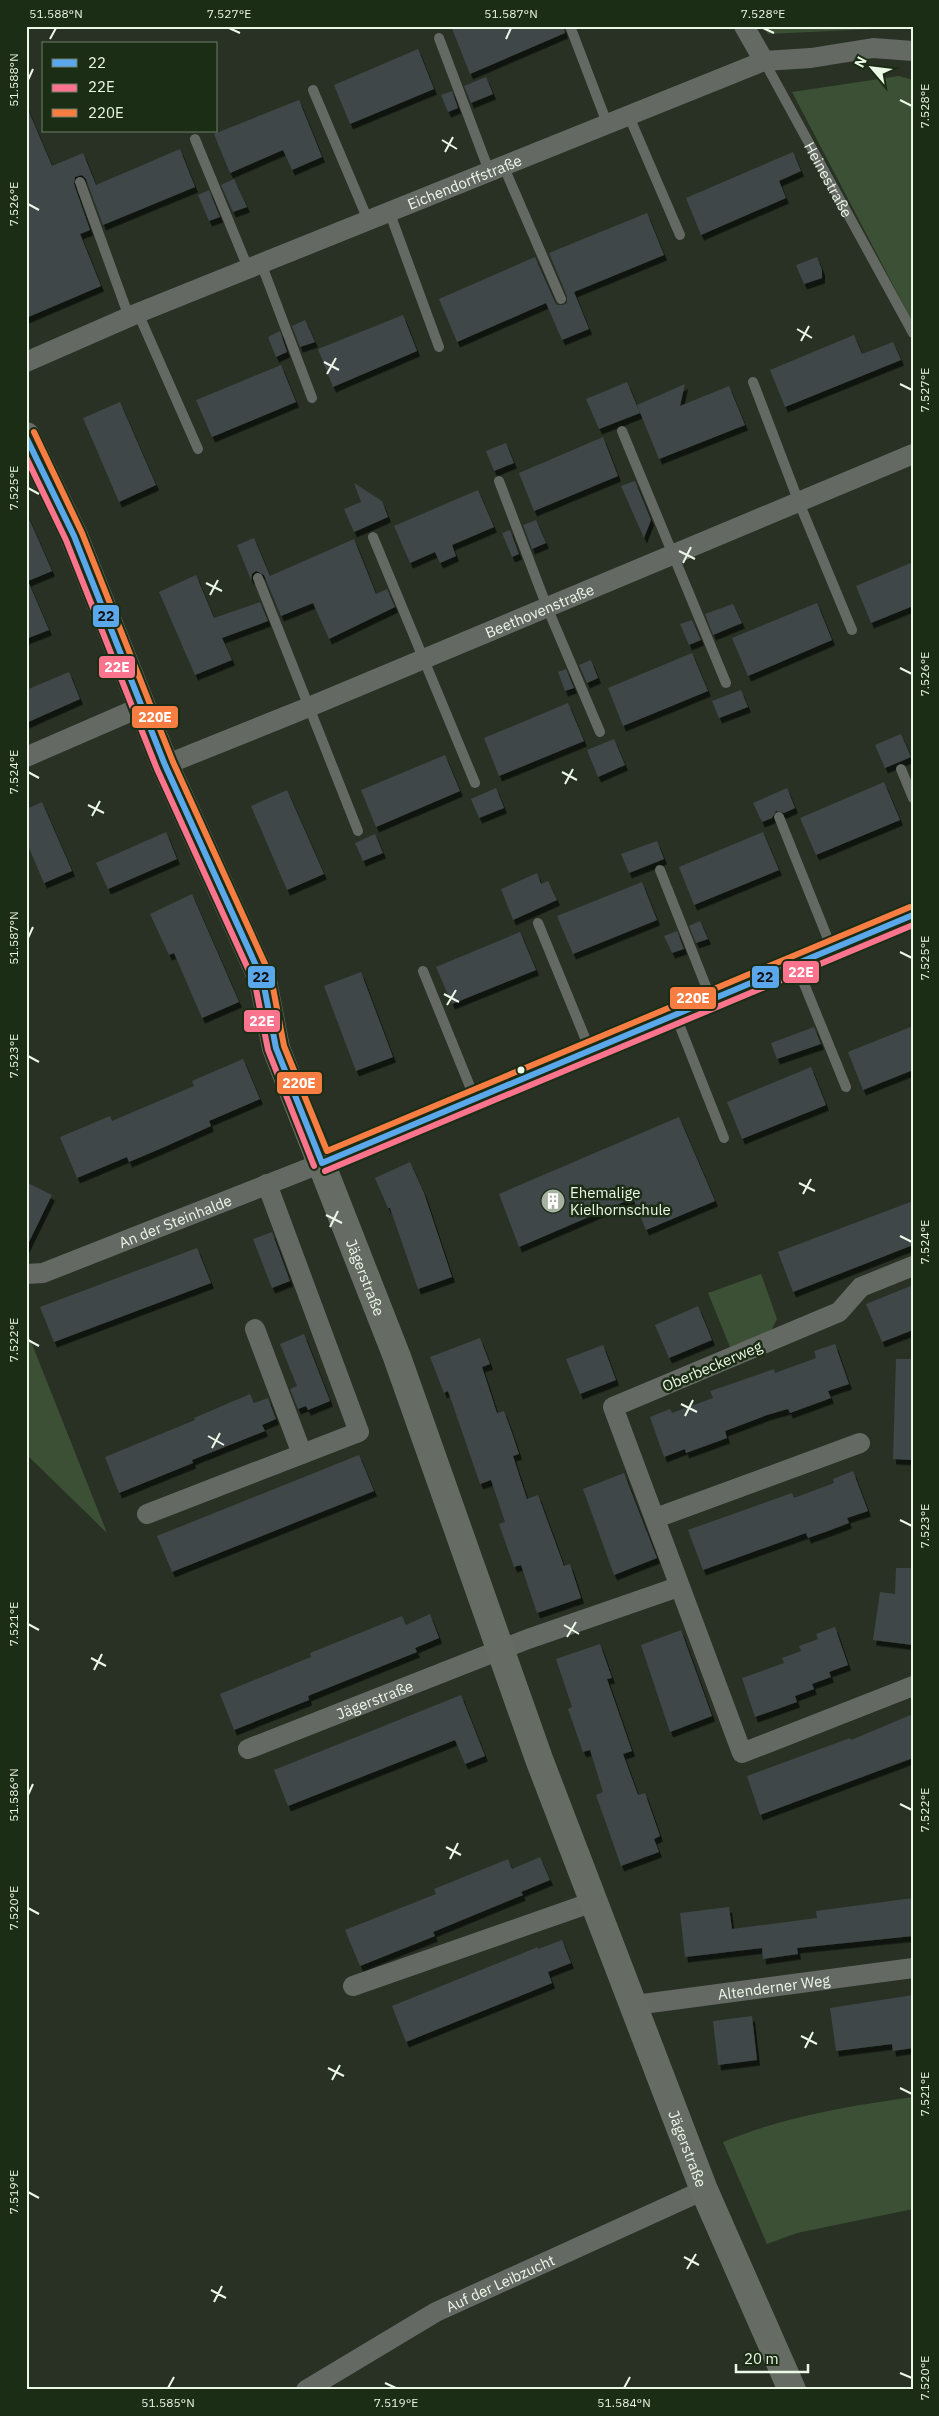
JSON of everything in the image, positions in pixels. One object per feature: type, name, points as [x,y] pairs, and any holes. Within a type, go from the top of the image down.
[{"type":"street","name":"Heinestraße","points":[[744,26],[764,61]]},
{"type":"street","name":"Eichendorffstraße","points":[[26,362],[254,266],[628,114],[764,61],[811,58],[873,48],[913,51]]},
{"type":"street","name":"Jägerstraße","points":[[26,436],[74,536],[140,707],[263,981],[276,1048],[397,1357],[539,1759],[593,1902],[635,2005],[704,2190],[792,2390]]},
{"type":"street","name":"Beethovenstraße","points":[[165,765],[309,707],[798,500],[913,454]]},
{"type":"street","points":[[26,757],[140,707]]},
{"type":"street","points":[[322,1163],[913,915]]},
{"type":"street","name":"An der Steinhalde","points":[[26,1274],[44,1273],[322,1163]]},
{"type":"street","points":[[147,1514],[359,1432],[267,1184]]},
{"type":"street","name":"Oberbeckerweg","points":[[913,1266],[860,1286],[839,1312],[612,1407],[656,1518],[678,1587],[742,1753],[913,1686]]},
{"type":"street","points":[[255,1329],[302,1454]]},
{"type":"street","points":[[656,1518],[860,1443]]},
{"type":"street","points":[[501,1650],[678,1587]]},
{"type":"street","name":"Jägerstraße","points":[[248,1749],[501,1650]]},
{"type":"street","points":[[353,1986],[593,1902]]},
{"type":"street","name":"Altenderner Weg","points":[[635,2005],[913,1968]]},
{"type":"street","name":"Auf der Leibzucht","points":[[306,2390],[436,2312],[704,2190]]},
{"type":"lane","points":[[570,26],[607,123]]},
{"type":"lane","points":[[439,38],[496,168],[562,299]]},
{"type":"lane","name":"Heinestraße","points":[[764,61],[913,333]]},
{"type":"lane","points":[[313,90],[368,220]]},
{"type":"lane","points":[[628,114],[680,234]]},
{"type":"lane","points":[[195,139],[312,398]]},
{"type":"lane","points":[[80,182],[134,315],[198,449]]},
{"type":"lane","points":[[389,211],[439,347]]},
{"type":"lane","points":[[753,382],[798,500],[852,630]]},
{"type":"lane","points":[[622,431],[726,683]]},
{"type":"lane","points":[[499,481],[547,607],[600,732]]},
{"type":"lane","points":[[373,537],[425,658],[475,783]]},
{"type":"lane","points":[[258,578],[358,831]]},
{"type":"lane","points":[[901,769],[913,798]]},
{"type":"lane","points":[[779,817],[832,949]]},
{"type":"lane","points":[[660,870],[711,999]]},
{"type":"lane","points":[[538,923],[590,1050]]},
{"type":"lane","points":[[796,964],[846,1087]]},
{"type":"lane","points":[[423,971],[475,1099]]},
{"type":"lane","points":[[675,1014],[724,1138]]},
{"type":"green space","points":[[763,26],[913,26],[913,27],[768,34]]},
{"type":"green space","points":[[899,76],[913,80],[913,323],[792,92]]},
{"type":"green space","points":[[761,1274],[777,1319],[770,1333],[730,1347],[708,1293]]},
{"type":"green space","points":[[26,1329],[107,1533],[26,1454]]},
{"type":"green space","points":[[913,2097],[913,2209],[797,2233],[767,2244],[723,2142],[792,2119],[864,2104]]},
{"type":"building","points":[[451,26],[563,26],[565,33],[470,74]]},
{"type":"building","points":[[418,49],[434,89],[350,124],[334,85]]},
{"type":"building","points":[[486,77],[493,94],[471,103],[464,86]]},
{"type":"building","points":[[452,91],[458,108],[448,112],[441,95]]},
{"type":"building","points":[[299,100],[322,157],[292,170],[283,150],[230,173],[214,134]]},
{"type":"building","points":[[26,105],[52,166],[83,153],[96,185],[180,149],[195,187],[103,225],[86,179],[82,175],[75,177],[74,184],[90,230],[80,234],[101,286],[26,318]]},
{"type":"building","points":[[793,152],[801,171],[779,181],[786,198],[701,235],[686,198]]},
{"type":"building","points":[[234,179],[247,207],[233,212],[221,185]]},
{"type":"building","points":[[209,190],[220,217],[209,221],[198,195]]},
{"type":"building","points":[[647,213],[664,255],[574,292],[589,329],[562,340],[546,303],[457,342],[439,299],[535,257],[555,302],[557,305],[563,305],[567,303],[567,296],[549,253]]},
{"type":"building","points":[[817,257],[822,270],[822,278],[804,284],[796,265]]},
{"type":"building","points":[[403,315],[417,351],[333,387],[318,349]]},
{"type":"building","points":[[305,320],[315,342],[300,347],[292,326]]},
{"type":"building","points":[[280,331],[287,352],[276,357],[268,337]]},
{"type":"building","points":[[854,335],[862,354],[893,342],[901,360],[785,407],[770,370]]},
{"type":"building","points":[[281,365],[296,402],[212,437],[196,400]]},
{"type":"building","points":[[627,382],[640,413],[599,429],[586,399]]},
{"type":"building","points":[[685,384],[680,406],[729,386],[745,425],[659,459],[637,405]]},
{"type":"building","points":[[120,402],[156,485],[119,502],[83,418]]},
{"type":"building","points":[[603,437],[618,476],[534,511],[519,473]]},
{"type":"building","points":[[506,443],[514,463],[494,471],[486,451]]},
{"type":"building","points":[[635,481],[651,520],[644,538],[621,486]]},
{"type":"building","points":[[354,483],[382,501],[388,517],[354,532],[344,509],[361,502]]},
{"type":"building","points":[[478,490],[494,527],[452,545],[456,556],[440,563],[435,552],[410,563],[394,526]]},
{"type":"building","points":[[26,512],[52,571],[28,581],[49,630],[26,639]]},
{"type":"building","points":[[536,520],[546,543],[532,549],[523,525]]},
{"type":"building","points":[[510,530],[519,554],[512,557],[502,533]]},
{"type":"building","points":[[254,538],[270,576],[354,539],[376,594],[387,589],[395,607],[329,639],[313,603],[281,616],[264,575],[256,571],[252,574],[251,580],[237,545]]},
{"type":"building","points":[[913,562],[913,606],[871,623],[856,586]]},
{"type":"building","points":[[196,575],[214,618],[260,602],[268,621],[222,638],[232,660],[195,675],[159,592]]},
{"type":"building","points":[[817,603],[832,640],[748,676],[732,638]]},
{"type":"building","points":[[733,604],[742,623],[713,635],[705,614]]},
{"type":"building","points":[[692,620],[701,640],[689,645],[680,624]]},
{"type":"building","points":[[692,653],[708,691],[623,726],[608,688]]},
{"type":"building","points":[[591,660],[598,678],[587,683],[579,665]]},
{"type":"building","points":[[566,669],[574,688],[565,691],[558,672]]},
{"type":"building","points":[[69,672],[80,699],[26,723],[26,690]]},
{"type":"building","points":[[741,690],[748,707],[719,718],[712,701]]},
{"type":"building","points":[[568,703],[584,741],[499,776],[484,738]]},
{"type":"building","points":[[901,734],[911,757],[885,768],[875,745]]},
{"type":"building","points":[[614,739],[625,765],[598,777],[587,750]]},
{"type":"building","points":[[445,755],[460,791],[376,827],[361,790]]},
{"type":"building","points":[[884,782],[900,820],[816,855],[800,818]]},
{"type":"building","points":[[496,788],[504,808],[479,818],[471,799]]},
{"type":"building","points":[[787,788],[795,808],[784,813],[776,811],[772,818],[762,822],[753,803]]},
{"type":"building","points":[[287,790],[324,874],[287,890],[251,806]]},
{"type":"building","points":[[42,802],[72,871],[44,883],[26,841],[26,809]]},
{"type":"building","points":[[166,832],[177,859],[108,889],[96,863]]},
{"type":"building","points":[[763,832],[779,870],[694,905],[679,867]]},
{"type":"building","points":[[375,834],[383,853],[363,861],[355,843]]},
{"type":"building","points":[[657,841],[664,859],[629,873],[621,854]]},
{"type":"building","points":[[537,873],[541,884],[548,881],[557,900],[513,920],[501,889]]},
{"type":"building","points":[[642,882],[657,920],[573,954],[557,916]]},
{"type":"building","points":[[192,894],[239,1002],[202,1018],[174,953],[169,955],[150,914]]},
{"type":"building","points":[[700,921],[708,939],[696,943],[689,926]]},
{"type":"building","points":[[677,931],[684,949],[672,953],[664,936]]},
{"type":"building","points":[[520,932],[536,970],[452,1004],[436,967]]},
{"type":"building","points":[[361,972],[393,1057],[356,1071],[324,986]]},
{"type":"building","points":[[913,1026],[913,1070],[863,1090],[848,1052]]},
{"type":"building","points":[[814,1027],[821,1044],[777,1059],[771,1043]]},
{"type":"building","points":[[243,1059],[260,1099],[209,1121],[211,1126],[162,1148],[129,1162],[127,1157],[77,1178],[60,1137],[110,1116],[112,1121],[194,1086],[192,1081]]},
{"type":"building","points":[[811,1067],[826,1105],[742,1139],[727,1102]]},
{"type":"building","points":[[679,1117],[715,1201],[646,1230],[633,1198],[519,1247],[499,1194]]},
{"type":"building","points":[[410,1162],[424,1193],[452,1277],[418,1289],[390,1208],[388,1208],[375,1178]]},
{"type":"building","points":[[26,1182],[52,1195],[26,1248]]},
{"type":"building","points":[[913,1201],[913,1245],[793,1292],[778,1252]]},
{"type":"building","points":[[272,1232],[290,1281],[272,1288],[253,1239]]},
{"type":"building","points":[[197,1248],[211,1283],[54,1342],[40,1307]]},
{"type":"building","points":[[913,1285],[913,1330],[882,1342],[866,1304]]},
{"type":"building","points":[[698,1306],[712,1340],[669,1358],[655,1325]]},
{"type":"building","points":[[304,1334],[330,1401],[308,1410],[306,1406],[298,1409],[290,1389],[297,1386],[280,1344]]},
{"type":"building","points":[[480,1338],[490,1364],[482,1367],[497,1413],[504,1411],[512,1433],[519,1454],[513,1456],[527,1499],[538,1495],[564,1566],[570,1564],[581,1598],[537,1613],[521,1565],[514,1567],[499,1524],[505,1522],[491,1480],[480,1484],[448,1391],[444,1393],[430,1357]]},
{"type":"building","points":[[835,1344],[849,1384],[828,1391],[831,1398],[790,1413],[788,1409],[767,1415],[725,1431],[727,1438],[686,1453],[685,1449],[664,1457],[650,1417],[670,1409],[672,1413],[713,1398],[710,1391],[774,1369],[775,1373],[816,1358],[814,1351]]},
{"type":"building","points":[[603,1345],[616,1380],[580,1394],[566,1359]]},
{"type":"building","points":[[896,1359],[913,1359],[913,1460],[893,1459]]},
{"type":"building","points":[[250,1394],[254,1403],[268,1398],[276,1419],[262,1425],[265,1431],[192,1460],[193,1463],[119,1493],[105,1457],[195,1420],[194,1418]]},
{"type":"building","points":[[359,1455],[374,1491],[172,1572],[157,1536]]},
{"type":"building","points":[[853,1471],[868,1511],[847,1518],[849,1523],[828,1531],[808,1538],[806,1533],[703,1570],[688,1530],[792,1493],[794,1498],[834,1483],[833,1479]]},
{"type":"building","points":[[624,1473],[657,1558],[614,1575],[583,1489]]},
{"type":"building","points":[[896,1568],[913,1568],[913,1645],[873,1640],[880,1592],[895,1594]]},
{"type":"building","points":[[430,1614],[439,1638],[415,1648],[417,1652],[308,1696],[309,1700],[234,1730],[220,1694],[311,1657],[310,1653],[402,1616],[406,1625]]},
{"type":"building","points":[[835,1627],[848,1665],[829,1672],[831,1677],[812,1684],[814,1689],[795,1696],[797,1702],[755,1717],[742,1678],[784,1663],[782,1658],[801,1651],[799,1646],[818,1639],[816,1634]]},
{"type":"building","points":[[681,1630],[712,1716],[670,1732],[641,1645]]},
{"type":"building","points":[[600,1644],[612,1678],[607,1679],[632,1751],[623,1754],[638,1795],[645,1793],[660,1836],[654,1839],[659,1852],[621,1866],[596,1795],[603,1792],[590,1750],[583,1752],[568,1709],[572,1707],[556,1659]]},
{"type":"building","points":[[461,1695],[485,1756],[465,1764],[455,1740],[288,1806],[274,1770]]},
{"type":"building","points":[[913,1714],[913,1758],[760,1815],[747,1776],[850,1738],[851,1740]]},
{"type":"building","points":[[540,1857],[550,1880],[521,1892],[523,1895],[433,1932],[435,1936],[360,1966],[345,1930],[436,1894],[434,1889],[508,1859],[512,1869]]},
{"type":"building","points":[[913,1898],[913,1936],[797,1948],[798,1954],[763,1959],[762,1948],[685,1957],[680,1913],[729,1907],[732,1929],[817,1918],[816,1911]]},
{"type":"building","points":[[562,1940],[571,1963],[548,1972],[552,1983],[406,2042],[392,2006],[538,1947],[538,1949]]},
{"type":"building","points":[[913,1995],[913,2048],[893,2051],[892,2044],[836,2051],[830,2008]]},
{"type":"building","points":[[752,2016],[757,2060],[718,2065],[713,2021]]},
{"type":"transit line","name":"220E","points":[[34,432],[82,533],[173,762],[271,977],[284,1046],[327,1151],[910,907]]},
{"type":"transit line","name":"22","points":[[26,437],[74,536],[165,765],[263,981],[276,1048],[322,1163]]},
{"type":"transit line","name":"22E","points":[[26,457],[66,540],[157,769],[255,984],[268,1050],[314,1166]]},
{"type":"transit line","name":"22","points":[[322,1163],[913,915]]},
{"type":"transit line","name":"22E","points":[[325,1171],[913,925]]},
{"type":"place","name":"Ehemalige Kielhornschule","points":[[553,1201]]}]
